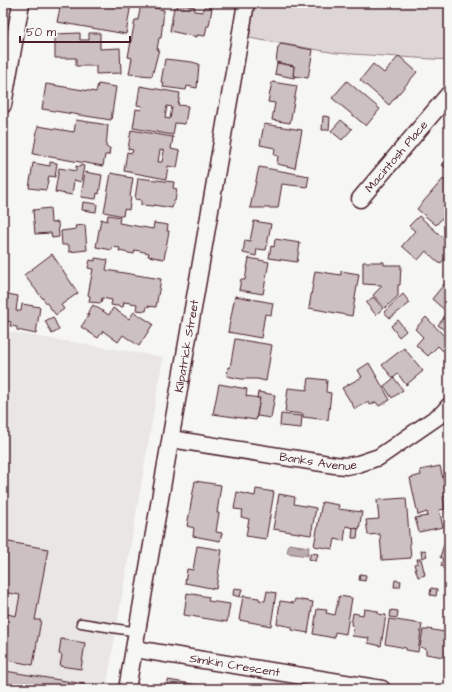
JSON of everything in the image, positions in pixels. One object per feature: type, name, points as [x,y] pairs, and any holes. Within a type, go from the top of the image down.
[{"type":"street","points":[[3,104],[21,3]]},
{"type":"street","name":"Kilpatrick Street","points":[[127,689],[246,3]]},
{"type":"street","name":"Macintosh Place","points":[[360,199],[449,94]]},
{"type":"street","name":"Banks Avenue","points":[[171,439],[346,466],[379,458],[447,413]]},
{"type":"street","name":"Simkin Crescent","points":[[135,649],[382,689]]},
{"type":"lane","points":[[81,623],[138,632]]},
{"type":"path","points":[[84,686],[92,689]]},
{"type":"shaded area","points":[[255,3],[449,3],[449,60],[336,53],[249,38]]},
{"type":"shaded area","points":[[3,331],[163,357],[106,689],[3,689]]},
{"type":"water","points":[[289,544],[309,547],[308,556],[287,553]]},
{"type":"building","points":[[61,3],[101,3],[117,6],[118,3],[131,3],[126,34],[57,22]]},
{"type":"building","points":[[141,4],[164,10],[161,38],[159,38],[157,49],[159,49],[152,76],[129,74],[132,58],[128,57],[135,20],[138,20]]},
{"type":"building","points":[[178,4],[195,7],[194,11],[203,12],[204,7],[212,8],[209,26],[207,26],[205,36],[197,35],[197,37],[170,31],[174,7],[177,8]]},
{"type":"building","points":[[80,33],[80,40],[89,40],[89,33],[100,33],[100,49],[120,48],[121,73],[96,74],[96,66],[76,66],[76,58],[55,58],[55,34]]},
{"type":"building","points":[[281,44],[313,50],[308,78],[293,76],[294,66],[276,62],[278,47]]},
{"type":"building","points":[[399,56],[417,72],[389,105],[360,80],[373,64],[384,73]]},
{"type":"building","points":[[165,59],[199,64],[197,88],[187,86],[186,90],[163,87],[164,83],[161,82]]},
{"type":"building","points":[[277,63],[294,66],[294,78],[275,74]]},
{"type":"building","points":[[347,81],[380,109],[366,126],[332,98]]},
{"type":"building","points":[[272,82],[297,86],[290,123],[272,120],[275,103],[268,102]]},
{"type":"building","points":[[46,84],[96,92],[98,84],[116,87],[111,120],[42,109]]},
{"type":"building","points":[[140,86],[180,93],[178,105],[188,106],[185,124],[175,123],[173,135],[133,128],[136,109],[141,110],[142,106],[137,105]],"holes":[[[167,106],[172,107],[170,119],[165,118]]]},
{"type":"building","points":[[323,116],[330,117],[329,130],[322,130]]},
{"type":"building","points":[[76,120],[108,125],[106,147],[110,148],[109,155],[105,155],[103,166],[33,154],[38,126],[74,132]]},
{"type":"building","points":[[341,120],[352,129],[342,140],[331,131]]},
{"type":"building","points":[[264,124],[302,130],[295,168],[277,164],[278,156],[274,155],[275,148],[260,145]]},
{"type":"building","points":[[131,130],[173,137],[171,149],[180,151],[177,168],[168,166],[166,179],[124,171],[127,152],[132,153],[133,150],[128,149]],"holes":[[[160,150],[164,151],[162,162],[158,162]]]},
{"type":"building","points":[[449,157],[449,171],[442,165]]},
{"type":"building","points":[[50,162],[57,163],[55,177],[49,176],[46,190],[29,188],[33,163],[50,166]]},
{"type":"building","points":[[80,165],[84,166],[81,182],[74,180],[72,195],[55,192],[59,168],[76,171],[76,166],[80,167]]},
{"type":"building","points":[[259,167],[309,176],[307,187],[282,184],[278,208],[250,208]]},
{"type":"building","points":[[85,172],[102,175],[99,194],[97,193],[96,199],[81,197]]},
{"type":"building","points":[[111,173],[133,178],[129,210],[124,209],[123,216],[104,212]]},
{"type":"building","points":[[138,178],[174,182],[173,188],[177,189],[172,208],[154,205],[141,205],[141,200],[135,199]]},
{"type":"building","points":[[443,179],[449,184],[449,211],[436,225],[417,209]]},
{"type":"building","points":[[83,202],[97,204],[96,212],[82,210]]},
{"type":"building","points":[[50,208],[51,223],[58,222],[59,237],[52,238],[51,233],[35,234],[33,210]]},
{"type":"building","points":[[108,215],[120,217],[119,223],[153,229],[154,223],[168,225],[167,231],[169,231],[164,259],[148,256],[149,253],[135,250],[134,254],[119,251],[120,248],[113,247],[112,250],[96,247],[101,219],[107,221]]},
{"type":"building","points":[[419,216],[449,243],[449,254],[440,264],[426,251],[418,260],[402,246],[415,231],[409,226]]},
{"type":"building","points":[[254,221],[271,224],[266,250],[257,249],[256,256],[243,253],[245,240],[250,241]]},
{"type":"building","points":[[85,225],[87,250],[69,252],[69,245],[62,245],[61,231],[76,229],[75,226]]},
{"type":"building","points":[[275,239],[300,243],[297,262],[269,258],[271,246],[274,247]]},
{"type":"building","points":[[52,254],[78,293],[61,305],[64,309],[56,315],[24,275]]},
{"type":"building","points":[[95,258],[108,260],[106,270],[161,279],[156,307],[147,306],[146,311],[136,310],[137,304],[124,302],[123,307],[111,305],[112,300],[102,298],[101,303],[89,302],[90,296],[88,295],[93,269],[88,268],[90,260],[95,261]]},
{"type":"building","points":[[249,258],[269,262],[263,294],[239,290],[241,279],[245,280]]},
{"type":"building","points":[[363,262],[384,262],[384,265],[401,265],[398,296],[385,308],[373,295],[381,287],[381,285],[363,284]]},
{"type":"building","points":[[315,271],[341,275],[341,271],[359,274],[352,316],[309,308]]},
{"type":"building","points":[[445,283],[449,287],[449,334],[438,325],[448,313],[432,299]]},
{"type":"building","points":[[3,293],[18,296],[16,311],[21,311],[22,304],[40,307],[36,334],[17,330],[17,327],[10,326],[11,322],[3,320]]},
{"type":"building","points":[[403,294],[410,303],[390,318],[384,312]]},
{"type":"building","points":[[235,296],[273,303],[271,315],[265,314],[261,338],[228,332]]},
{"type":"building","points":[[373,297],[383,308],[376,315],[366,303]]},
{"type":"building","points":[[93,305],[109,315],[113,308],[129,319],[134,312],[153,324],[139,346],[123,335],[118,342],[103,331],[98,338],[81,327],[89,315],[87,314]]},
{"type":"building","points":[[53,317],[59,330],[52,334],[45,321]]},
{"type":"building","points":[[426,317],[449,341],[449,345],[443,351],[438,346],[428,356],[416,345],[423,337],[415,329]]},
{"type":"building","points":[[398,320],[406,331],[399,337],[391,326]]},
{"type":"building","points":[[235,339],[272,345],[266,381],[227,376],[228,367],[230,368]]},
{"type":"building","points":[[404,348],[423,371],[406,385],[398,374],[393,378],[382,365]]},
{"type":"building","points":[[369,363],[390,400],[379,406],[376,402],[370,405],[368,402],[355,409],[342,388],[362,377],[358,370]]},
{"type":"building","points":[[309,378],[327,380],[326,392],[331,393],[328,420],[303,417],[303,414],[285,412],[288,388],[307,390]]},
{"type":"building","points":[[394,378],[403,390],[392,398],[384,386]]},
{"type":"building","points":[[219,384],[247,389],[246,396],[260,398],[256,420],[213,414]]},
{"type":"building","points":[[258,392],[275,395],[271,418],[257,416],[260,398],[257,398]]},
{"type":"building","points":[[281,414],[302,416],[301,428],[280,426]]},
{"type":"building","points":[[440,466],[447,496],[443,497],[445,509],[439,510],[443,527],[419,532],[415,518],[428,516],[427,512],[418,515],[410,478],[421,475],[420,470]]},
{"type":"building","points":[[195,481],[221,485],[216,532],[222,533],[220,541],[193,536],[194,528],[187,526]]},
{"type":"building","points":[[256,489],[274,492],[266,539],[246,536],[249,519],[241,517],[243,510],[234,509],[237,492],[255,496]]},
{"type":"building","points":[[279,494],[295,497],[294,504],[316,508],[311,535],[273,529]]},
{"type":"building","points":[[406,498],[411,558],[382,560],[380,534],[368,535],[366,520],[379,519],[377,500]]},
{"type":"building","points":[[322,502],[339,505],[338,509],[362,512],[359,529],[346,526],[344,541],[335,539],[333,549],[314,546]]},
{"type":"building","points":[[353,528],[358,529],[357,538],[352,538]]},
{"type":"building","points":[[448,532],[449,569],[441,566],[443,559],[440,557]]},
{"type":"building","points":[[3,541],[48,549],[35,620],[41,620],[33,665],[7,660],[5,671],[84,684],[83,689],[3,689],[3,613],[16,616],[20,595],[3,592]]},
{"type":"building","points":[[197,546],[222,550],[216,589],[185,583],[187,569],[193,570]]},
{"type":"building","points":[[425,550],[427,556],[422,558],[421,551]]},
{"type":"building","points":[[311,553],[318,554],[316,561],[309,559]]},
{"type":"building","points":[[417,559],[421,559],[425,575],[418,577],[414,564],[418,563]]},
{"type":"building","points":[[360,574],[366,575],[365,581],[359,580]]},
{"type":"building","points":[[395,580],[401,581],[400,587],[394,587]]},
{"type":"building","points":[[234,588],[242,589],[240,597],[233,595]]},
{"type":"building","points":[[431,588],[437,589],[436,596],[430,595]]},
{"type":"building","points":[[267,591],[276,593],[271,626],[239,620],[243,596],[259,598],[259,600],[265,601]]},
{"type":"building","points":[[187,593],[209,597],[208,601],[230,604],[227,622],[184,615]]},
{"type":"building","points":[[339,596],[352,598],[346,634],[335,632],[334,638],[313,634],[317,609],[327,610],[326,613],[335,615]]},
{"type":"building","points":[[295,599],[313,602],[308,633],[292,630],[292,627],[277,624],[280,601],[294,603]]},
{"type":"building","points":[[364,609],[378,611],[378,614],[386,615],[381,646],[368,643],[369,638],[352,636],[354,626],[351,625],[353,613],[363,615]]},
{"type":"building","points":[[391,610],[398,611],[397,618],[390,617]]},
{"type":"building","points":[[389,619],[422,624],[418,652],[385,644]]},
{"type":"building","points":[[445,621],[449,622],[449,658],[426,654],[426,649],[420,647],[423,630],[428,629],[444,632]]},
{"type":"building","points":[[61,639],[85,643],[81,669],[60,666],[62,655],[59,654]]},
{"type":"building","points":[[168,680],[221,689],[167,689]]}]
